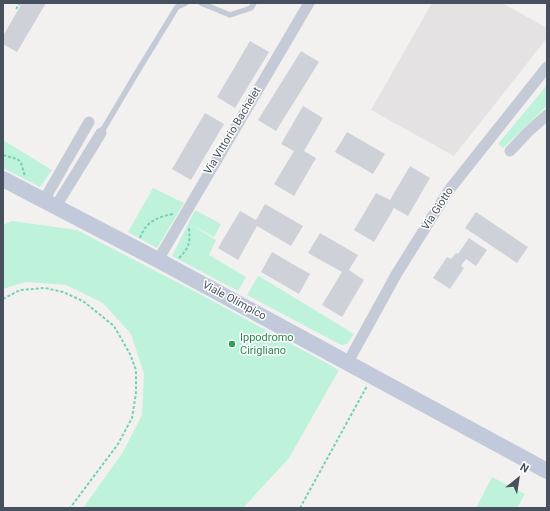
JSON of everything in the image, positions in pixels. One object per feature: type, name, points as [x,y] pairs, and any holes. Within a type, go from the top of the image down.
[{"type":"main road","name":"Viale Olimpico","points":[[3,179],[158,260],[547,471]]},
{"type":"street","name":"Via Vittorio Bachelet","points":[[158,260],[309,3]]},
{"type":"street","name":"Via Giotto","points":[[348,362],[397,273],[449,190],[547,67]]},
{"type":"street","points":[[510,151],[547,115]]},
{"type":"street","points":[[50,203],[89,122]]},
{"type":"street","points":[[50,203],[101,134]]},
{"type":"lane","points":[[101,134],[177,7],[186,3]]},
{"type":"lane","points":[[201,3],[230,15],[251,8],[254,3]]},
{"type":"path","points":[[16,9],[20,3]]},
{"type":"path","points":[[3,299],[20,290],[45,288],[63,292],[83,301],[114,326],[130,354],[136,370],[136,393],[132,418],[118,444],[70,508]]},
{"type":"path","points":[[300,508],[372,377]]},
{"type":"shaded area","points":[[432,3],[502,3],[547,28],[547,38],[454,156],[371,110]]},
{"type":"green space","points":[[547,85],[547,106],[503,148],[498,144]]},
{"type":"green space","points":[[3,140],[52,170],[40,187],[3,168]]},
{"type":"green space","points":[[153,188],[184,203],[157,248],[128,232]]},
{"type":"green space","points":[[195,210],[221,224],[214,237],[190,224],[216,240],[209,255],[246,277],[238,291],[172,256]]},
{"type":"green space","name":"Ippodromo Cirigliano","points":[[12,221],[77,230],[196,292],[339,370],[289,458],[243,508],[83,508],[123,452],[142,415],[144,374],[131,334],[103,303],[66,285],[25,282],[3,289],[3,225]]},
{"type":"green space","points":[[258,276],[354,334],[347,344],[341,345],[247,295]]},
{"type":"green space","points":[[492,477],[525,494],[517,508],[476,508]]},
{"type":"building","points":[[22,3],[46,3],[17,52],[3,44],[3,36]]},
{"type":"building","points":[[250,41],[269,52],[235,108],[217,97]]},
{"type":"building","points":[[301,51],[319,62],[276,131],[258,120]]},
{"type":"building","points":[[303,106],[323,118],[304,151],[316,158],[294,196],[274,184],[294,151],[281,144]]},
{"type":"building","points":[[205,113],[224,124],[191,180],[172,169]]},
{"type":"building","points":[[347,132],[385,154],[373,174],[335,152]]},
{"type":"building","points":[[410,166],[430,178],[408,216],[394,208],[374,242],[354,230],[376,193],[390,200]]},
{"type":"building","points":[[265,204],[303,226],[291,246],[257,226],[238,260],[218,248],[240,211],[256,220]]},
{"type":"building","points":[[476,212],[528,247],[517,263],[465,228]]},
{"type":"building","points":[[320,233],[358,255],[349,270],[364,280],[342,317],[322,305],[342,272],[308,253]]},
{"type":"building","points":[[469,238],[487,250],[476,266],[466,259],[461,266],[464,268],[450,289],[433,278],[447,257],[451,259],[456,253],[458,254]]},
{"type":"building","points":[[272,252],[310,274],[299,294],[261,272]]},
{"type":"place","name":"Ippodromo Cirigliano","points":[[232,344]]}]
